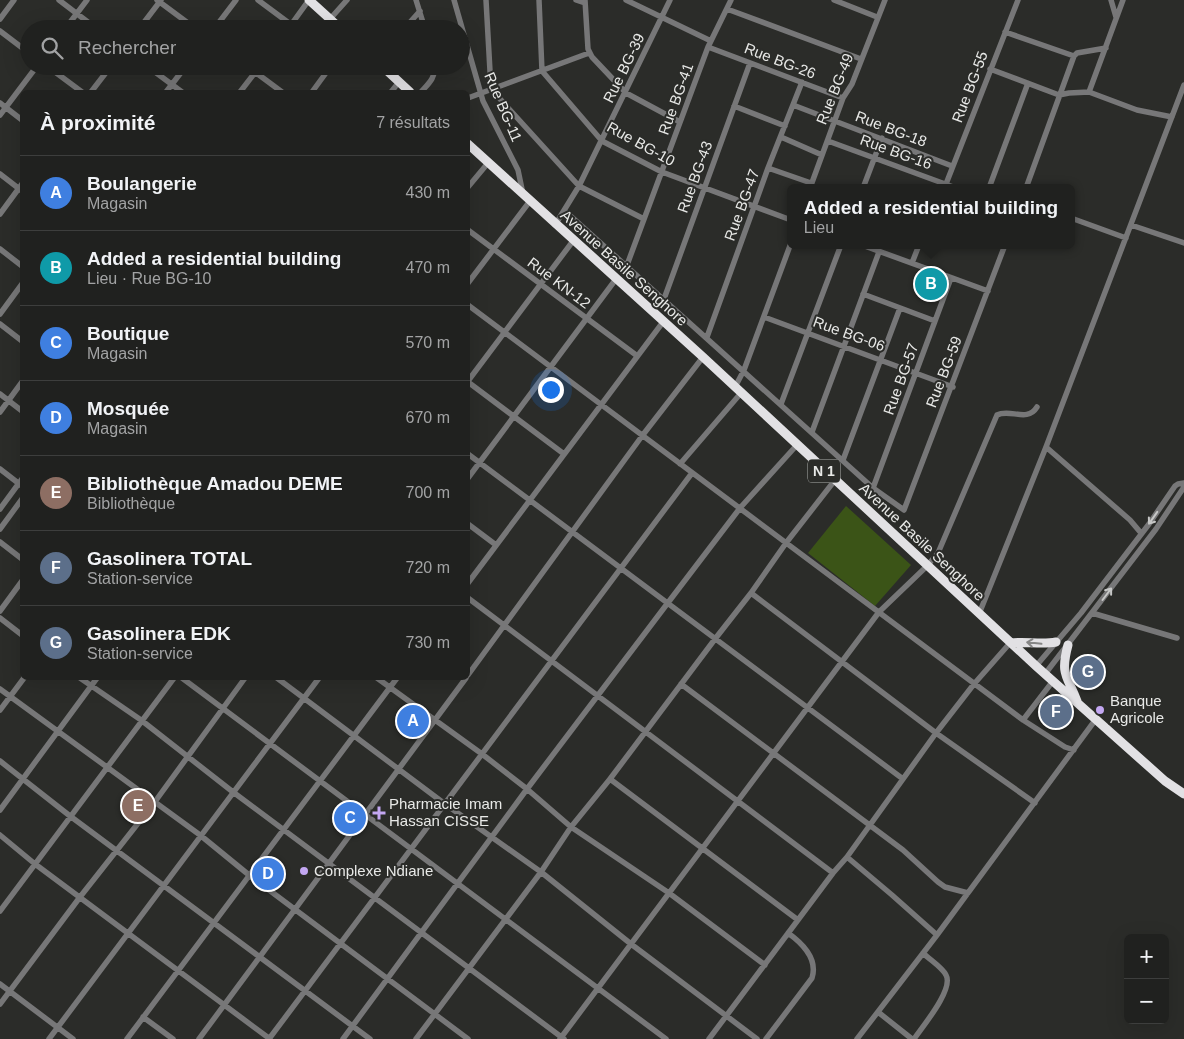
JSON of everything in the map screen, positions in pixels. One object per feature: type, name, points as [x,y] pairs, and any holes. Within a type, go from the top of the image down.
[{"type":"highway","points":[[309,0],[330,19]]},
{"type":"highway","points":[[392,75],[408,90]]},
{"type":"highway","name":"Avenue Basile Senghore","points":[[470,146],[555,225],[703,357],[796,446],[1036,666],[1165,781],[1184,794]]},
{"type":"highway","points":[[1011,643],[1044,644],[1056,642]]},
{"type":"highway","points":[[1068,645],[1064,659],[1064,673],[1078,704]]},
{"type":"street","points":[[0,19],[14,0]]},
{"type":"street","points":[[59,0],[86,20]]},
{"type":"street","points":[[72,20],[87,0]]},
{"type":"street","points":[[221,20],[236,0]]},
{"type":"street","points":[[258,0],[281,20]]},
{"type":"street","points":[[294,20],[309,0]]},
{"type":"street","points":[[330,19],[347,0]]},
{"type":"street","points":[[416,0],[422,20]]},
{"type":"street","name":"Rue BG-11","points":[[454,0],[460,20]]},
{"type":"street","points":[[486,0],[491,89],[579,186],[644,219]]},
{"type":"street","points":[[539,0],[542,71]]},
{"type":"street","points":[[576,0],[585,2],[589,53],[626,93],[680,122]]},
{"type":"street","points":[[626,0],[711,41]]},
{"type":"street","name":"Rue BG-39","points":[[555,225],[579,186],[602,141],[670,0]]},
{"type":"street","name":"Rue BG-41","points":[[627,265],[708,47],[731,0]]},
{"type":"street","points":[[834,0],[877,18]]},
{"type":"street","name":"Rue BG-49","points":[[812,184],[843,98],[852,84],[885,0]]},
{"type":"street","name":"Rue BG-55","points":[[943,184],[1018,0]]},
{"type":"street","points":[[1111,0],[1116,18]]},
{"type":"street","points":[[1088,92],[1123,0]]},
{"type":"street","points":[[145,20],[159,1],[184,20]]},
{"type":"street","points":[[727,9],[861,58]]},
{"type":"street","points":[[412,20],[420,11]]},
{"type":"street","points":[[0,31],[20,46]]},
{"type":"street","points":[[1005,32],[1074,56]]},
{"type":"street","name":"Rue BG-26","points":[[708,47],[843,98]]},
{"type":"street","points":[[1027,184],[1074,56],[1078,53],[1106,48]]},
{"type":"street","points":[[470,97],[589,53]]},
{"type":"street","name":"Rue BG-11","points":[[470,57],[480,92],[518,170],[523,194]]},
{"type":"street","name":"Rue BG-43","points":[[664,299],[750,63]]},
{"type":"street","points":[[990,69],[1059,95],[1069,92],[1088,92],[1137,110],[1172,117]]},
{"type":"street","name":"Rue BG-10","points":[[542,71],[602,141],[662,172],[787,218]]},
{"type":"street","points":[[0,115],[30,75]]},
{"type":"street","points":[[59,75],[79,90]]},
{"type":"street","points":[[93,90],[104,75]]},
{"type":"street","points":[[159,75],[179,90]]},
{"type":"street","points":[[168,90],[179,75]]},
{"type":"street","points":[[242,90],[253,75]]},
{"type":"street","points":[[259,75],[279,90]]},
{"type":"street","points":[[313,90],[324,75]]},
{"type":"street","points":[[423,90],[434,75]]},
{"type":"street","points":[[393,90],[399,82]]},
{"type":"street","name":"Rue BG-47","points":[[707,337],[768,168],[802,82]]},
{"type":"street","points":[[990,184],[1028,84]]},
{"type":"street","points":[[980,614],[1184,85]]},
{"type":"street","points":[[0,103],[20,118]]},
{"type":"street","name":"Rue BG-18","points":[[793,105],[952,166]]},
{"type":"street","points":[[734,106],[785,126]]},
{"type":"street","points":[[781,137],[822,155]]},
{"type":"street","points":[[864,184],[882,138]]},
{"type":"street","name":"Rue BG-16","points":[[828,141],[941,184]]},
{"type":"street","points":[[470,186],[488,163]]},
{"type":"street","points":[[768,168],[806,184]]},
{"type":"street","points":[[0,174],[20,187]]},
{"type":"street","points":[[0,214],[20,189]]},
{"type":"street","points":[[470,281],[530,201]]},
{"type":"street","points":[[565,211],[873,488]]},
{"type":"street","points":[[1075,219],[1126,238]]},
{"type":"street","points":[[1131,225],[1184,243]]},
{"type":"street","name":"Rue KN-12","points":[[470,232],[636,355]]},
{"type":"street","points":[[470,378],[573,241]]},
{"type":"street","points":[[0,249],[20,264]]},
{"type":"street","points":[[680,464],[738,390],[788,249]]},
{"type":"street","points":[[781,404],[839,249]]},
{"type":"street","points":[[872,249],[988,291]]},
{"type":"street","points":[[912,263],[917,249]]},
{"type":"street","name":"Rue BG-59","points":[[873,488],[902,510],[906,508],[1003,249]]},
{"type":"street","points":[[812,432],[879,252]]},
{"type":"street","name":"Rue BG-57","points":[[873,488],[951,278]]},
{"type":"street","points":[[470,475],[616,279]]},
{"type":"street","points":[[0,314],[20,287]]},
{"type":"street","points":[[863,294],[935,321]]},
{"type":"street","points":[[470,306],[1022,720],[1074,750]]},
{"type":"street","points":[[843,460],[900,308]]},
{"type":"street","name":"Rue BG-06","points":[[764,317],[952,387]]},
{"type":"street","points":[[470,580],[636,355],[663,322]]},
{"type":"street","points":[[0,324],[20,339]]},
{"type":"street","points":[[470,671],[573,533],[642,436],[703,357]]},
{"type":"street","points":[[470,383],[564,454]]},
{"type":"street","points":[[0,412],[20,385]]},
{"type":"street","points":[[0,394],[20,409]]},
{"type":"street","points":[[83,680],[188,755],[233,792],[562,1038],[878,612],[927,566],[938,553],[997,416],[1002,413],[1029,415],[1037,408]]},
{"type":"street","points":[[343,1039],[527,789],[740,508],[796,446]]},
{"type":"street","points":[[1046,447],[1130,520],[1141,533]]},
{"type":"street","points":[[470,455],[903,779]]},
{"type":"street","points":[[0,470],[20,482]]},
{"type":"street","points":[[0,835],[35,864],[270,1039],[692,473]]},
{"type":"street","points":[[416,1039],[541,872],[571,827],[610,779],[835,480]]},
{"type":"street","points":[[0,509],[20,484]]},
{"type":"street","points":[[1036,666],[1141,533],[1175,486],[1178,484],[1184,485],[1156,529],[1045,674]]},
{"type":"street","points":[[0,529],[20,502]]},
{"type":"street","points":[[470,526],[496,545]]},
{"type":"street","points":[[0,542],[20,557]]},
{"type":"street","points":[[0,611],[20,584]]},
{"type":"street","points":[[751,593],[936,733],[1035,803]]},
{"type":"street","points":[[470,600],[833,873]]},
{"type":"street","points":[[1092,613],[1177,638]]},
{"type":"street","points":[[0,618],[20,633]]},
{"type":"street","points":[[709,1039],[847,857],[936,733],[974,684],[1011,643]]},
{"type":"street","points":[[0,710],[23,680]]},
{"type":"street","points":[[0,810],[95,680]]},
{"type":"street","points":[[0,911],[172,680]]},
{"type":"street","points":[[185,680],[666,1039]]},
{"type":"street","points":[[0,1004],[80,897],[154,803],[243,680]]},
{"type":"street","points":[[280,680],[445,804],[541,872],[631,944],[757,1039]]},
{"type":"street","points":[[49,1039],[318,680]]},
{"type":"street","points":[[380,680],[435,718],[482,754],[571,827],[669,893],[765,964]]},
{"type":"street","points":[[127,1039],[395,680]]},
{"type":"street","points":[[199,1039],[463,680]]},
{"type":"street","points":[[1022,720],[1053,681]]},
{"type":"street","points":[[681,684],[903,850],[945,887],[968,893]]},
{"type":"street","points":[[0,689],[200,835],[249,876],[468,1039]]},
{"type":"street","points":[[856,1039],[937,936],[1096,719]]},
{"type":"street","points":[[0,761],[70,816],[307,990],[370,1039]]},
{"type":"street","points":[[610,779],[798,920]]},
{"type":"street","points":[[847,857],[937,936]]},
{"type":"street","points":[[766,1039],[814,973],[806,948],[788,934]]},
{"type":"street","points":[[878,1012],[913,1039],[946,991],[948,981],[945,973],[923,954]]},
{"type":"street","points":[[0,984],[74,1039]]},
{"type":"street","points":[[143,1017],[173,1039]]},
{"type":"green space","points":[[846,506],[911,565],[875,606],[808,553]]},
{"type":"place","name":"Added a residential building","points":[[931,284]]},
{"type":"place","name":"Gasolinera EDK","points":[[1088,672]]},
{"type":"place","name":"Banque Agricole","points":[[1100,710]]},
{"type":"place","name":"Gasolinera TOTAL","points":[[1056,712]]},
{"type":"place","name":"Boulangerie","points":[[413,721]]},
{"type":"place","name":"Bibliothèque Amadou DEME","points":[[138,806]]},
{"type":"place","name":"Pharmacie Imam Hassan CISSE","points":[[379,813]]},
{"type":"place","name":"Boutique","points":[[350,818]]},
{"type":"place","name":"Complexe Ndiane","points":[[304,871]]},
{"type":"place","name":"Mosquée","points":[[268,874]]}]
